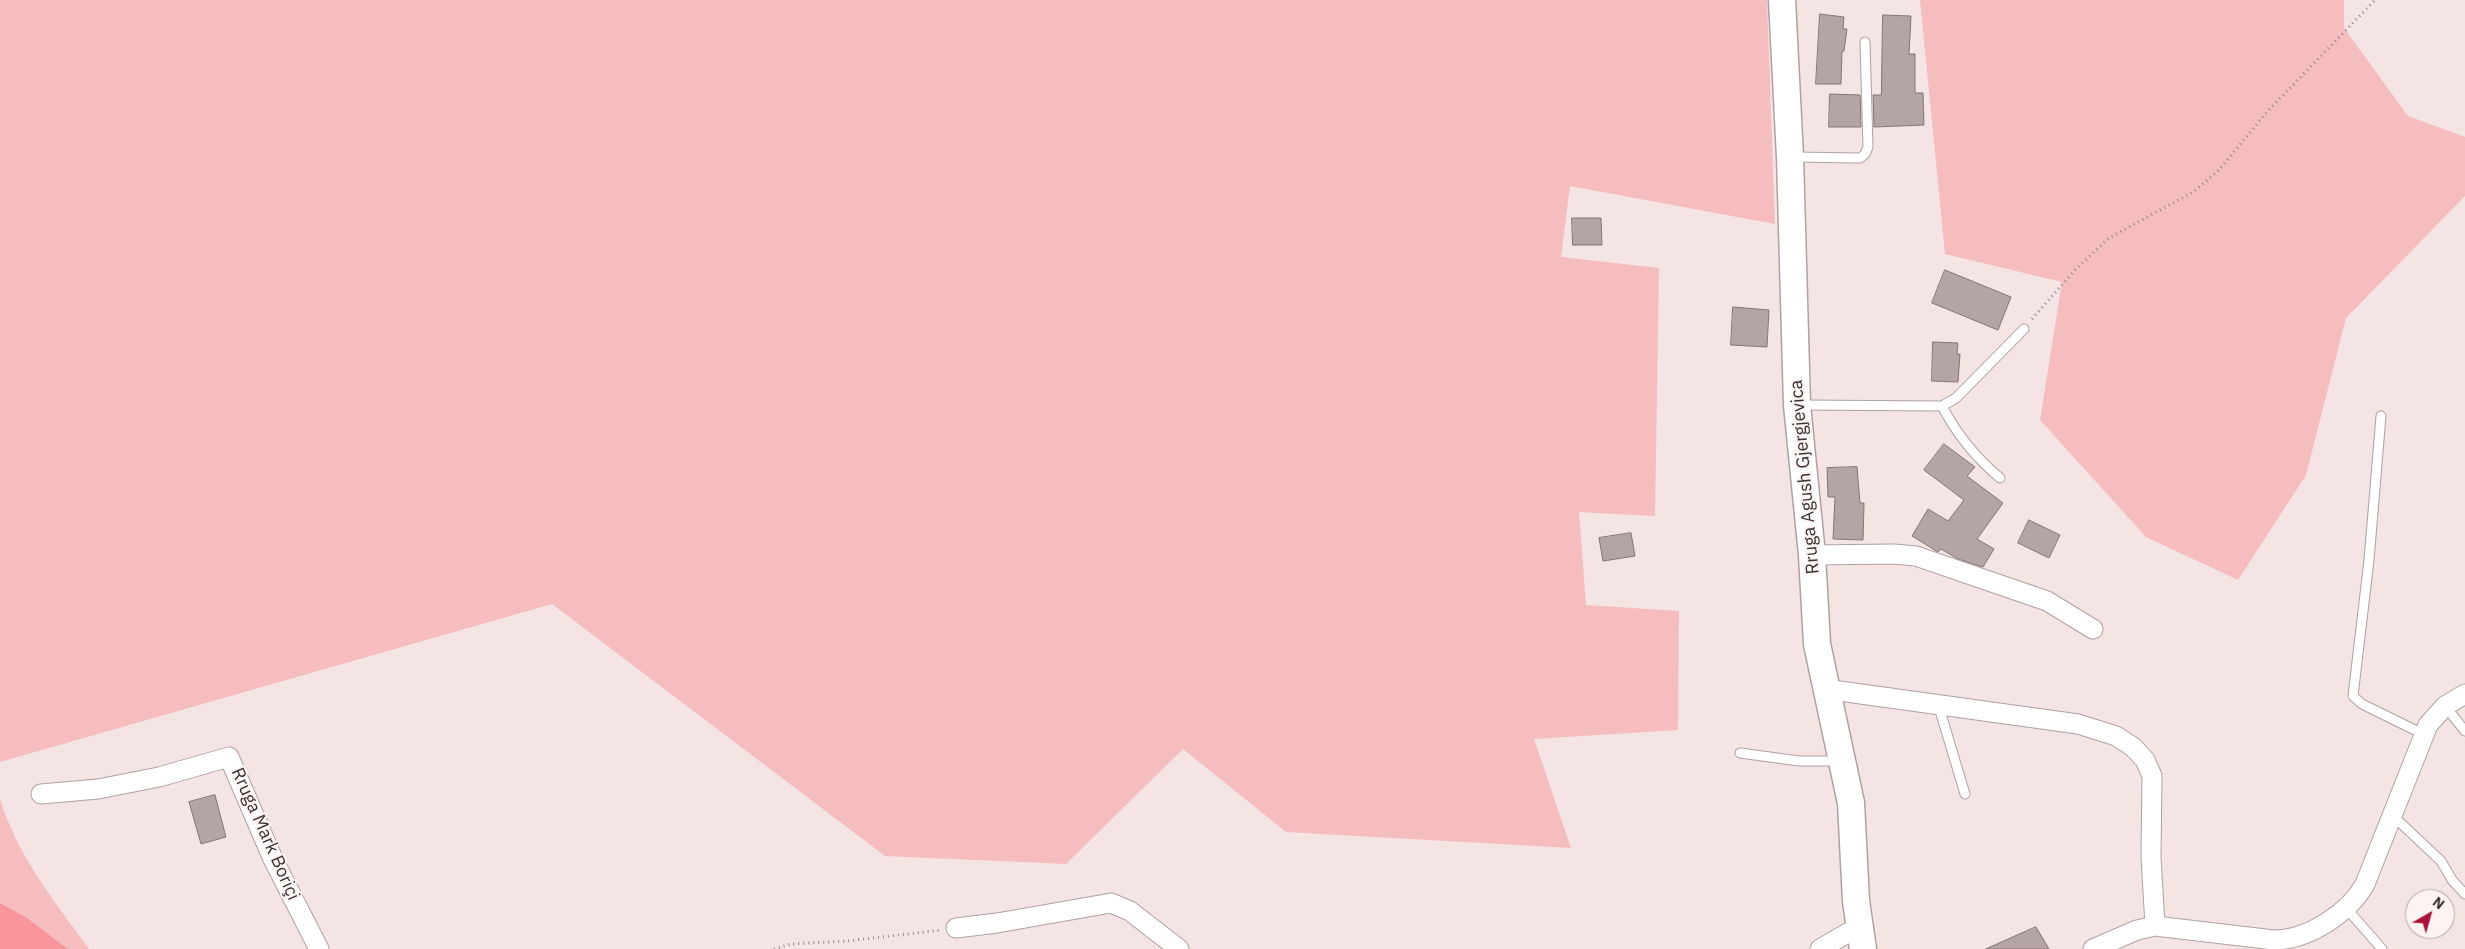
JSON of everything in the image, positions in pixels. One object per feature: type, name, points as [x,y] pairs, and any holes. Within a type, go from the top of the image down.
[{"type":"main road","name":"Rruga Agush Gjergjevica","points":[[1782,0],[1790,156],[1797,405],[1812,555],[1817,644],[1825,689],[1843,761],[1851,804],[1861,938]]},
{"type":"street","points":[[1812,555],[1894,554],[1916,556],[2047,601],[2094,629]]},
{"type":"street","points":[[1825,689],[2078,724],[2116,736],[2133,747],[2144,760],[2152,776],[2151,848],[2155,926]]},
{"type":"street","points":[[2093,949],[2122,936],[2155,926],[2285,940],[2300,936],[2347,909],[2365,884],[2423,734],[2436,715],[2445,706],[2465,694]]},
{"type":"street","name":"Rruga Mark Boriçi","points":[[41,794],[98,789],[159,777],[230,757],[273,859],[319,949]]},
{"type":"street","points":[[956,928],[997,924],[1111,903],[1130,911],[1179,949]]},
{"type":"street","points":[[1820,949],[1861,938]]},
{"type":"lane","points":[[1790,156],[1860,158],[1865,154],[1868,147],[1865,42]]},
{"type":"lane","points":[[1797,405],[1942,406],[1956,398],[2024,329]]},
{"type":"lane","points":[[1942,406],[1952,426],[1968,447],[2000,478]]},
{"type":"lane","points":[[2381,416],[2370,560],[2353,696],[2362,704],[2423,734]]},
{"type":"lane","points":[[1938,704],[1965,794]]},
{"type":"lane","points":[[2445,706],[2465,731]]},
{"type":"lane","points":[[1740,754],[1799,761],[1843,761]]},
{"type":"lane","points":[[2392,815],[2441,861],[2452,880],[2465,894]]},
{"type":"lane","points":[[2347,909],[2382,949]]},
{"type":"path","points":[[2024,329],[2075,270],[2108,238],[2194,192],[2219,170],[2266,113],[2375,0]]},
{"type":"path","points":[[774,949],[791,944],[847,941],[956,928]]},
{"type":"shaded area","points":[[0,0],[1767,0],[1775,224],[1570,186],[1561,257],[1659,268],[1655,516],[1579,512],[1586,605],[1679,611],[1678,730],[1534,739],[1571,848],[1286,832],[1183,749],[1066,864],[885,856],[552,604],[0,762]]},
{"type":"shaded area","points":[[1920,0],[2344,0],[2344,28],[2408,116],[2465,137],[2465,196],[2346,318],[2306,475],[2238,580],[2146,537],[2040,420],[2062,282],[1945,254]]},
{"type":"shaded area","points":[[0,799],[7,820],[27,859],[50,896],[89,949],[68,949],[26,917],[0,903]]},
{"type":"shaded area","points":[[0,903],[26,917],[68,949],[0,949]]},
{"type":"building","points":[[1820,14],[1844,17],[1843,29],[1847,29],[1844,51],[1842,51],[1841,84],[1816,84]]},
{"type":"building","points":[[1883,15],[1911,16],[1909,54],[1915,54],[1915,93],[1923,93],[1924,125],[1874,127],[1873,95],[1881,95]]},
{"type":"building","points":[[1830,94],[1860,95],[1861,127],[1829,127]]},
{"type":"building","points":[[1572,218],[1601,218],[1602,245],[1573,245]]},
{"type":"building","points":[[1945,270],[2011,297],[1998,330],[1932,303]]},
{"type":"building","points":[[1733,307],[1769,310],[1767,347],[1731,345]]},
{"type":"building","points":[[1933,342],[1958,343],[1957,354],[1960,354],[1958,382],[1932,381]]},
{"type":"building","points":[[1944,444],[1975,467],[1967,476],[2003,503],[1977,539],[1994,549],[1983,567],[1958,559],[1941,549],[1938,552],[1912,536],[1928,509],[1948,521],[1964,500],[1924,470]]},
{"type":"building","points":[[1857,467],[1860,503],[1864,503],[1863,540],[1833,539],[1835,497],[1828,497],[1827,468]]},
{"type":"building","points":[[2029,520],[2060,535],[2049,558],[2018,543]]},
{"type":"building","points":[[1631,533],[1635,556],[1603,561],[1599,538]]},
{"type":"building","points":[[215,795],[226,837],[201,844],[189,802]]},
{"type":"building","points":[[2036,927],[2049,949],[1986,949]]}]
